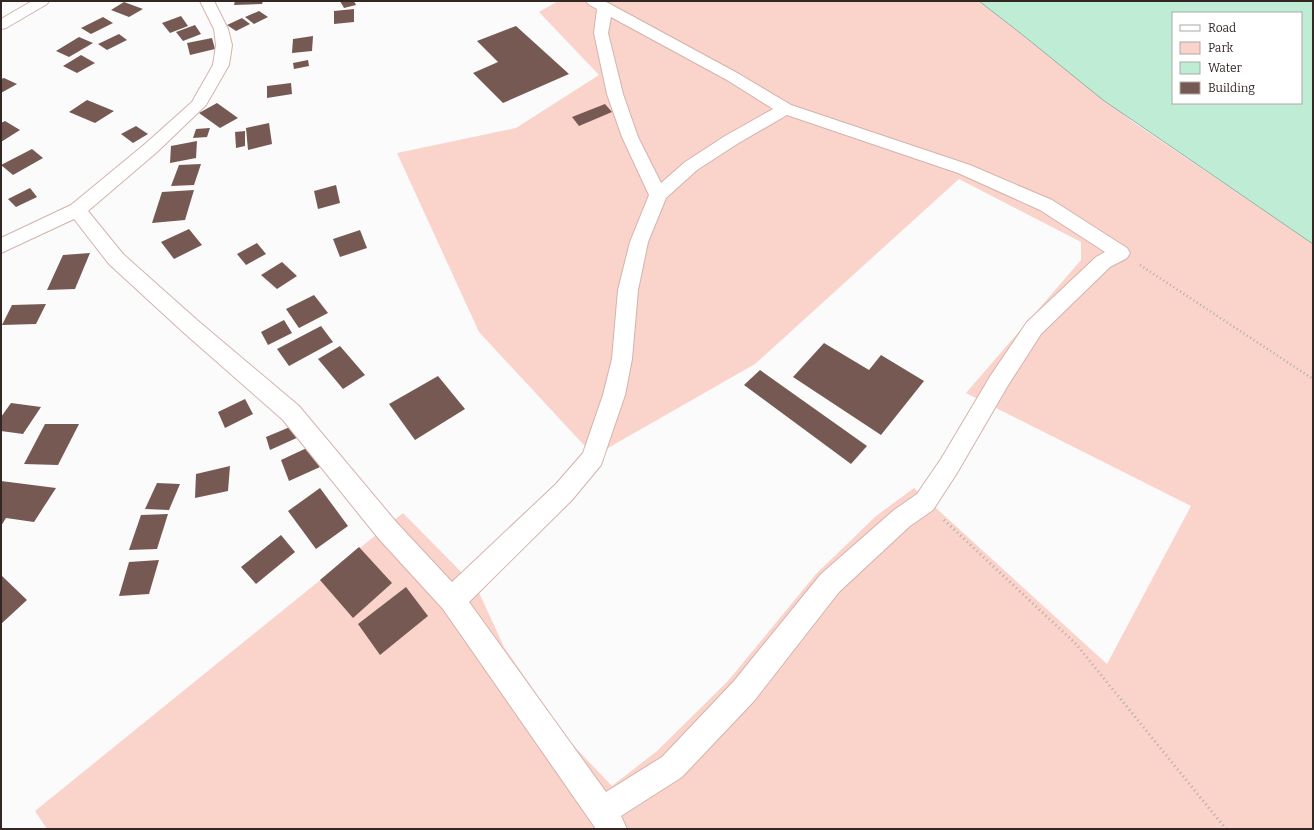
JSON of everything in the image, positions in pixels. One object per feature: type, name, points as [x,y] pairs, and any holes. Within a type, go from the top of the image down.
[{"type":"street","points":[[1,25],[42,1]]},
{"type":"street","points":[[1,246],[77,210],[151,148],[198,105],[221,66],[224,45],[221,29],[207,1]]},
{"type":"street","points":[[77,210],[116,259],[190,326],[292,413],[388,531],[452,600],[607,820],[672,767],[744,691],[830,583],[902,518],[925,502],[949,466],[999,381],[1034,328],[1103,262],[1120,252],[1046,205],[964,169],[785,109],[733,77],[599,4]]},
{"type":"street","points":[[599,4],[601,33],[615,94],[630,137],[658,195]]},
{"type":"street","points":[[452,600],[564,492],[593,458],[614,395],[622,359],[628,290],[639,242],[658,195],[691,166],[731,140],[785,109]]},
{"type":"path","points":[[1120,252],[1313,379]]},
{"type":"path","points":[[925,502],[1076,644],[1226,829]]},
{"type":"green space","points":[[558,1],[979,1],[1133,122],[1313,244],[1313,829],[47,829],[35,811],[403,513],[477,588],[504,647],[569,741],[612,786],[657,751],[728,681],[816,574],[876,516],[914,488],[1107,664],[1191,506],[966,393],[1081,260],[1081,242],[959,179],[755,364],[594,456],[479,332],[397,153],[516,128],[599,75],[539,12]]},
{"type":"water","points":[[979,1],[1313,1],[1313,244],[1103,100]]},
{"type":"building","points":[[235,1],[263,1],[262,4],[234,5]]},
{"type":"building","points":[[340,1],[354,1],[356,5],[344,8]]},
{"type":"building","points":[[124,2],[143,9],[129,17],[111,10]]},
{"type":"building","points":[[354,9],[354,22],[334,24],[334,11]]},
{"type":"building","points":[[259,11],[268,17],[254,24],[245,17]]},
{"type":"building","points":[[181,16],[188,26],[170,33],[162,23]]},
{"type":"building","points":[[103,17],[113,23],[91,34],[81,28]]},
{"type":"building","points":[[242,18],[250,24],[236,31],[227,25]]},
{"type":"building","points":[[195,25],[201,34],[183,41],[176,32]]},
{"type":"building","points":[[516,26],[569,74],[503,103],[473,73],[498,62],[477,41]]},
{"type":"building","points":[[119,34],[127,40],[107,50],[98,44]]},
{"type":"building","points":[[313,36],[312,51],[292,53],[293,39]]},
{"type":"building","points":[[79,37],[93,43],[69,57],[56,51]]},
{"type":"building","points":[[212,38],[215,49],[190,55],[187,43]]},
{"type":"building","points":[[81,55],[95,63],[77,73],[63,66]]},
{"type":"building","points":[[308,60],[309,66],[294,69],[293,63]]},
{"type":"building","points":[[4,78],[17,84],[1,93],[1,79]]},
{"type":"building","points":[[291,83],[292,94],[267,98],[267,86]]},
{"type":"building","points":[[87,100],[114,111],[95,123],[69,112]]},
{"type":"building","points":[[217,103],[238,118],[220,128],[199,113]]},
{"type":"building","points":[[605,104],[612,112],[579,126],[572,117]]},
{"type":"building","points":[[5,121],[20,130],[1,142],[1,123]]},
{"type":"building","points":[[269,123],[272,144],[248,150],[246,128]]},
{"type":"building","points":[[136,126],[148,134],[133,143],[121,134]]},
{"type":"building","points":[[210,128],[207,137],[193,138],[196,129]]},
{"type":"building","points":[[245,131],[245,146],[236,148],[235,132]]},
{"type":"building","points":[[197,141],[196,158],[170,163],[171,146]]},
{"type":"building","points":[[32,149],[43,158],[13,175],[1,165]]},
{"type":"building","points":[[201,164],[194,185],[171,186],[179,165]]},
{"type":"building","points":[[336,185],[340,203],[318,209],[314,191]]},
{"type":"building","points":[[30,188],[37,197],[16,207],[8,199]]},
{"type":"building","points":[[194,190],[185,220],[152,223],[162,192]]},
{"type":"building","points":[[189,229],[202,245],[174,259],[161,242]]},
{"type":"building","points":[[360,230],[367,248],[340,257],[333,239]]},
{"type":"building","points":[[257,243],[266,254],[246,265],[237,254]]},
{"type":"building","points":[[90,253],[75,289],[47,290],[63,255]]},
{"type":"building","points":[[282,262],[297,276],[277,289],[261,275]]},
{"type":"building","points":[[314,295],[328,313],[299,328],[286,309]]},
{"type":"building","points":[[46,304],[36,324],[2,325],[12,305]]},
{"type":"building","points":[[284,320],[292,333],[268,345],[261,332]]},
{"type":"building","points":[[321,326],[333,342],[289,366],[277,349]]},
{"type":"building","points":[[824,343],[869,370],[881,355],[924,381],[881,435],[793,377]]},
{"type":"building","points":[[340,346],[365,375],[343,389],[318,359]]},
{"type":"building","points":[[760,370],[867,446],[851,464],[744,385]]},
{"type":"building","points":[[438,376],[465,409],[415,440],[389,404]]},
{"type":"building","points":[[245,399],[253,414],[225,428],[218,412]]},
{"type":"building","points":[[11,403],[41,407],[23,434],[1,431],[1,417]]},
{"type":"building","points":[[45,424],[79,424],[58,465],[24,464]]},
{"type":"building","points":[[297,424],[301,436],[270,450],[266,437]]},
{"type":"building","points":[[311,446],[320,467],[289,481],[281,460]]},
{"type":"building","points":[[230,466],[228,491],[195,498],[196,474]]},
{"type":"building","points":[[1,481],[56,488],[34,522],[6,518],[1,526]]},
{"type":"building","points":[[157,483],[180,484],[169,510],[145,509]]},
{"type":"building","points":[[320,488],[348,526],[316,549],[288,511]]},
{"type":"building","points":[[168,514],[157,549],[129,550],[141,515]]},
{"type":"building","points":[[281,535],[295,552],[256,584],[241,567]]},
{"type":"building","points":[[359,547],[392,583],[353,618],[320,580]]},
{"type":"building","points":[[159,560],[149,594],[119,596],[129,562]]},
{"type":"building","points":[[1,575],[27,600],[1,624]]},
{"type":"building","points":[[406,587],[428,616],[380,655],[358,624]]}]
